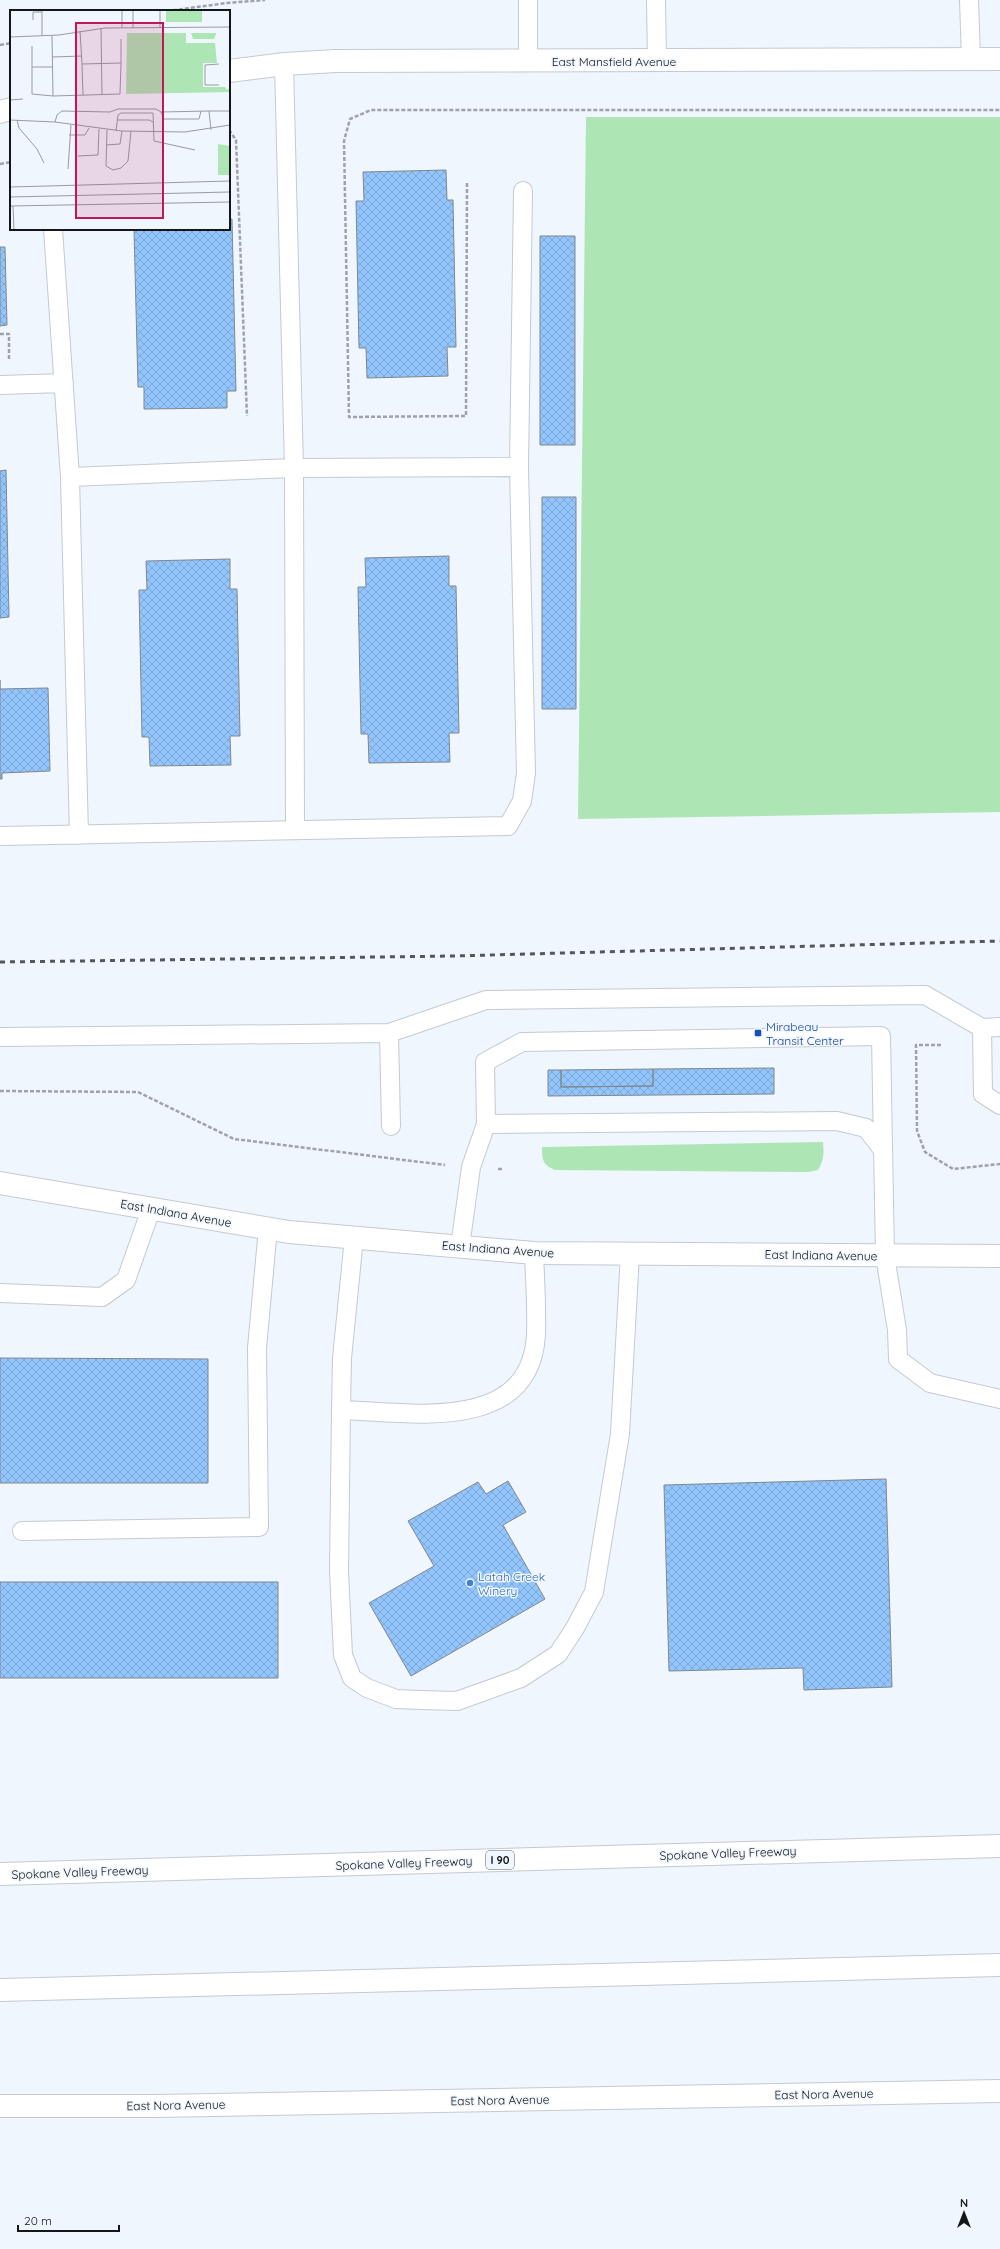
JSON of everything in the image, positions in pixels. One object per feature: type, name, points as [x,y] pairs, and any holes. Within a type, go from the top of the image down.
[{"type":"main road","name":"East Mansfield Avenue","points":[[230,71],[284,64],[336,61],[1000,59]]},
{"type":"main road","points":[[0,112],[10,109]]},
{"type":"main road","name":"East Indiana Avenue","points":[[0,1183],[268,1228],[354,1238],[460,1247],[534,1252],[630,1254],[1000,1256]]},
{"type":"main road","name":"Spokane Valley Freeway","points":[[0,1874],[1000,1846]]},
{"type":"main road","points":[[0,1990],[1000,1965]]},
{"type":"main road","name":"East Nora Avenue","points":[[0,2106],[155,2106],[1000,2091]]},
{"type":"lane","points":[[528,0],[528,61]]},
{"type":"lane","points":[[656,0],[657,61]]},
{"type":"lane","points":[[969,0],[971,59]]},
{"type":"lane","points":[[284,64],[294,468],[295,830]]},
{"type":"lane","points":[[0,836],[508,826],[522,801],[526,773],[519,467],[522,191]]},
{"type":"lane","points":[[53,230],[70,477],[79,835]]},
{"type":"lane","points":[[0,385],[64,383]]},
{"type":"lane","points":[[70,477],[294,468],[519,467]]},
{"type":"lane","points":[[0,1037],[389,1033],[486,1000],[925,994],[991,1028],[983,1094],[1000,1105]]},
{"type":"lane","points":[[389,1033],[391,1126]]},
{"type":"lane","points":[[460,1247],[471,1167],[486,1124],[485,1062],[522,1042],[881,1036],[885,1256],[897,1330],[898,1359],[930,1383],[1000,1399]]},
{"type":"lane","points":[[486,1124],[837,1121],[866,1128],[883,1150]]},
{"type":"lane","points":[[0,1293],[102,1297],[126,1280],[151,1209]]},
{"type":"lane","points":[[22,1531],[258,1527],[257,1348],[268,1228]]},
{"type":"lane","points":[[354,1238],[342,1358],[339,1571],[343,1655],[352,1678],[367,1688],[396,1699],[457,1701],[521,1678],[558,1654],[575,1628],[594,1592],[620,1434],[630,1254]]},
{"type":"lane","points":[[341,1410],[455,1414],[480,1407],[505,1397],[522,1379],[531,1359],[536,1336],[534,1252]]},
{"type":"path","points":[[174,10],[265,0]]},
{"type":"path","points":[[0,45],[10,43]]},
{"type":"path","points":[[230,131],[236,140],[248,416]]},
{"type":"path","points":[[0,164],[10,162]]},
{"type":"path","points":[[941,1045],[916,1045],[917,1131],[925,1152],[953,1169],[1000,1164]]},
{"type":"path","points":[[0,1091],[138,1092],[234,1139],[437,1165],[504,1169]]},
{"type":"green space","points":[[586,117],[1000,117],[1000,812],[578,819]]},
{"type":"green space","points":[[823,1142],[823,1156],[820,1166],[818,1170],[809,1172],[555,1170],[544,1162],[542,1152],[542,1147]]},
{"type":"building","points":[[446,170],[447,200],[453,200],[456,347],[447,347],[448,376],[367,378],[366,348],[359,348],[356,201],[364,201],[363,172]]},
{"type":"building","points":[[230,219],[232,219],[236,391],[227,391],[227,408],[144,409],[144,387],[138,387],[134,230],[230,230]]},
{"type":"building","points":[[540,236],[575,236],[575,445],[540,445]]},
{"type":"building","points":[[0,247],[5,247],[7,325],[0,326]]},
{"type":"building","points":[[6,470],[9,617],[0,618],[0,471]]},
{"type":"building","points":[[542,497],[576,497],[576,709],[542,709]]},
{"type":"building","points":[[449,556],[449,586],[456,586],[459,733],[449,733],[450,762],[369,763],[368,734],[361,734],[358,587],[366,587],[365,558]]},
{"type":"building","points":[[230,559],[230,589],[237,589],[240,736],[230,736],[231,765],[150,766],[149,737],[142,737],[139,590],[147,590],[146,561]]},
{"type":"building","points":[[48,688],[50,771],[2,773],[2,779],[0,779],[0,689]]},
{"type":"building","points":[[774,1068],[774,1094],[548,1096],[548,1070],[561,1070],[561,1087],[653,1086],[653,1069]]},
{"type":"building","points":[[653,1069],[653,1086],[561,1087],[561,1070]]},
{"type":"building","points":[[0,1358],[208,1359],[208,1483],[0,1483]]},
{"type":"building","points":[[886,1479],[892,1687],[804,1690],[803,1668],[669,1671],[664,1485]]},
{"type":"building","name":"Latah Creek Winery","points":[[508,1481],[526,1512],[503,1525],[545,1599],[411,1676],[369,1603],[434,1566],[408,1521],[478,1482],[486,1494]]},
{"type":"building","points":[[0,1582],[278,1582],[278,1678],[0,1678]]},
{"type":"railway","points":[[0,962],[454,956],[1000,941]]},
{"type":"place","name":"Mirabeau Transit Center","points":[[758,1033]]},
{"type":"place","name":"Latah Creek Winery","points":[[470,1583]]}]
